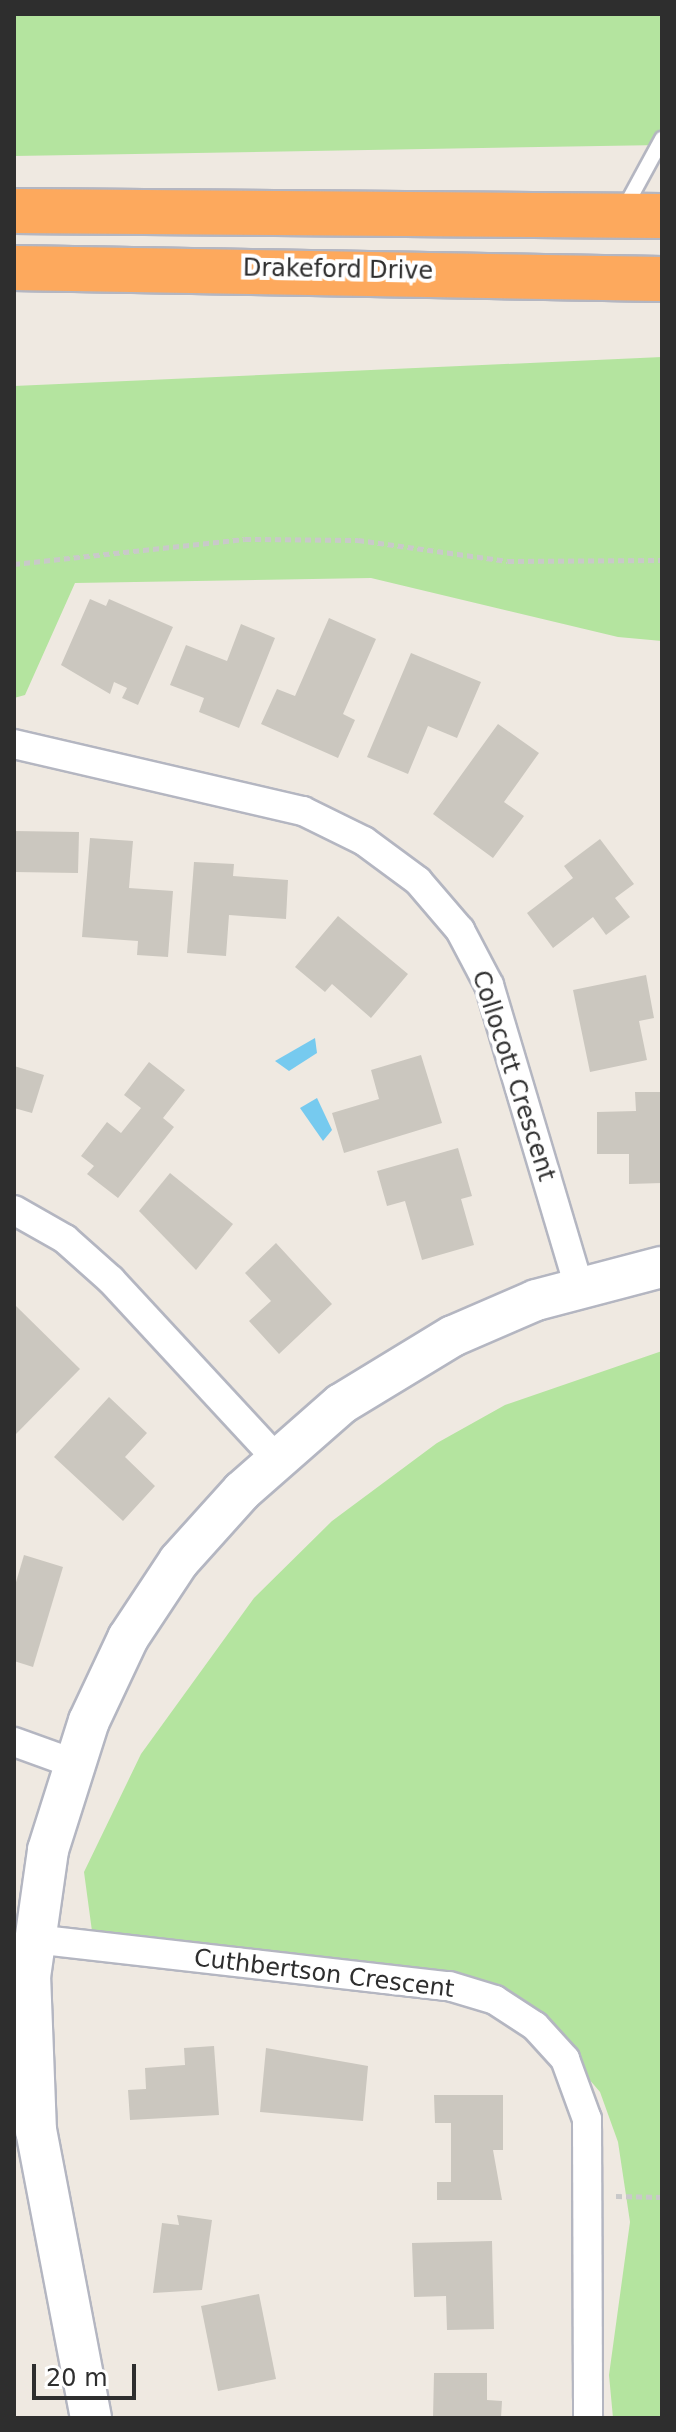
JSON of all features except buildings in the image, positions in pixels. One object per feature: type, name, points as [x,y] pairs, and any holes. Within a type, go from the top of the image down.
[{"type":"highway","points":[[14,211],[641,216]]},
{"type":"highway","name":"Drakeford Drive","points":[[14,268],[662,279]]},
{"type":"street","name":"Collocott Crescent","points":[[14,744],[303,811],[364,841],[418,881],[460,930],[489,985],[579,1286]]},
{"type":"street","points":[[14,1210],[65,1239],[111,1280],[277,1459]]},
{"type":"street","points":[[91,2418],[23,2092],[34,1939],[48,1850],[75,1764],[128,1638],[179,1561],[277,1459],[341,1404],[453,1336],[579,1286],[662,1267]]},
{"type":"street","points":[[14,1742],[75,1764]]},
{"type":"street","name":"Cuthbertson Crescent","points":[[34,1939],[449,1986],[495,2000],[535,2026],[565,2059],[587,2119],[588,2418]]},
{"type":"lane","points":[[641,216],[662,139]]},
{"type":"path","points":[[14,564],[245,539],[358,540],[508,561],[662,560]]},
{"type":"path","points":[[587,2196],[662,2197]]},
{"type":"green space","points":[[14,14],[662,14],[662,145],[14,156]]},
{"type":"green space","points":[[662,357],[662,641],[618,637],[371,578],[75,583],[25,695],[14,698],[14,386]]},
{"type":"green space","points":[[662,1351],[662,2418],[613,2418],[609,2375],[630,2222],[618,2142],[600,2092],[559,2044],[462,1991],[94,1946],[84,1872],[141,1754],[254,1598],[332,1521],[437,1443],[505,1405]]},
{"type":"water","points":[[315,1038],[317,1053],[289,1071],[275,1061]]},
{"type":"water","points":[[317,1098],[332,1130],[323,1141],[300,1108]]}]
